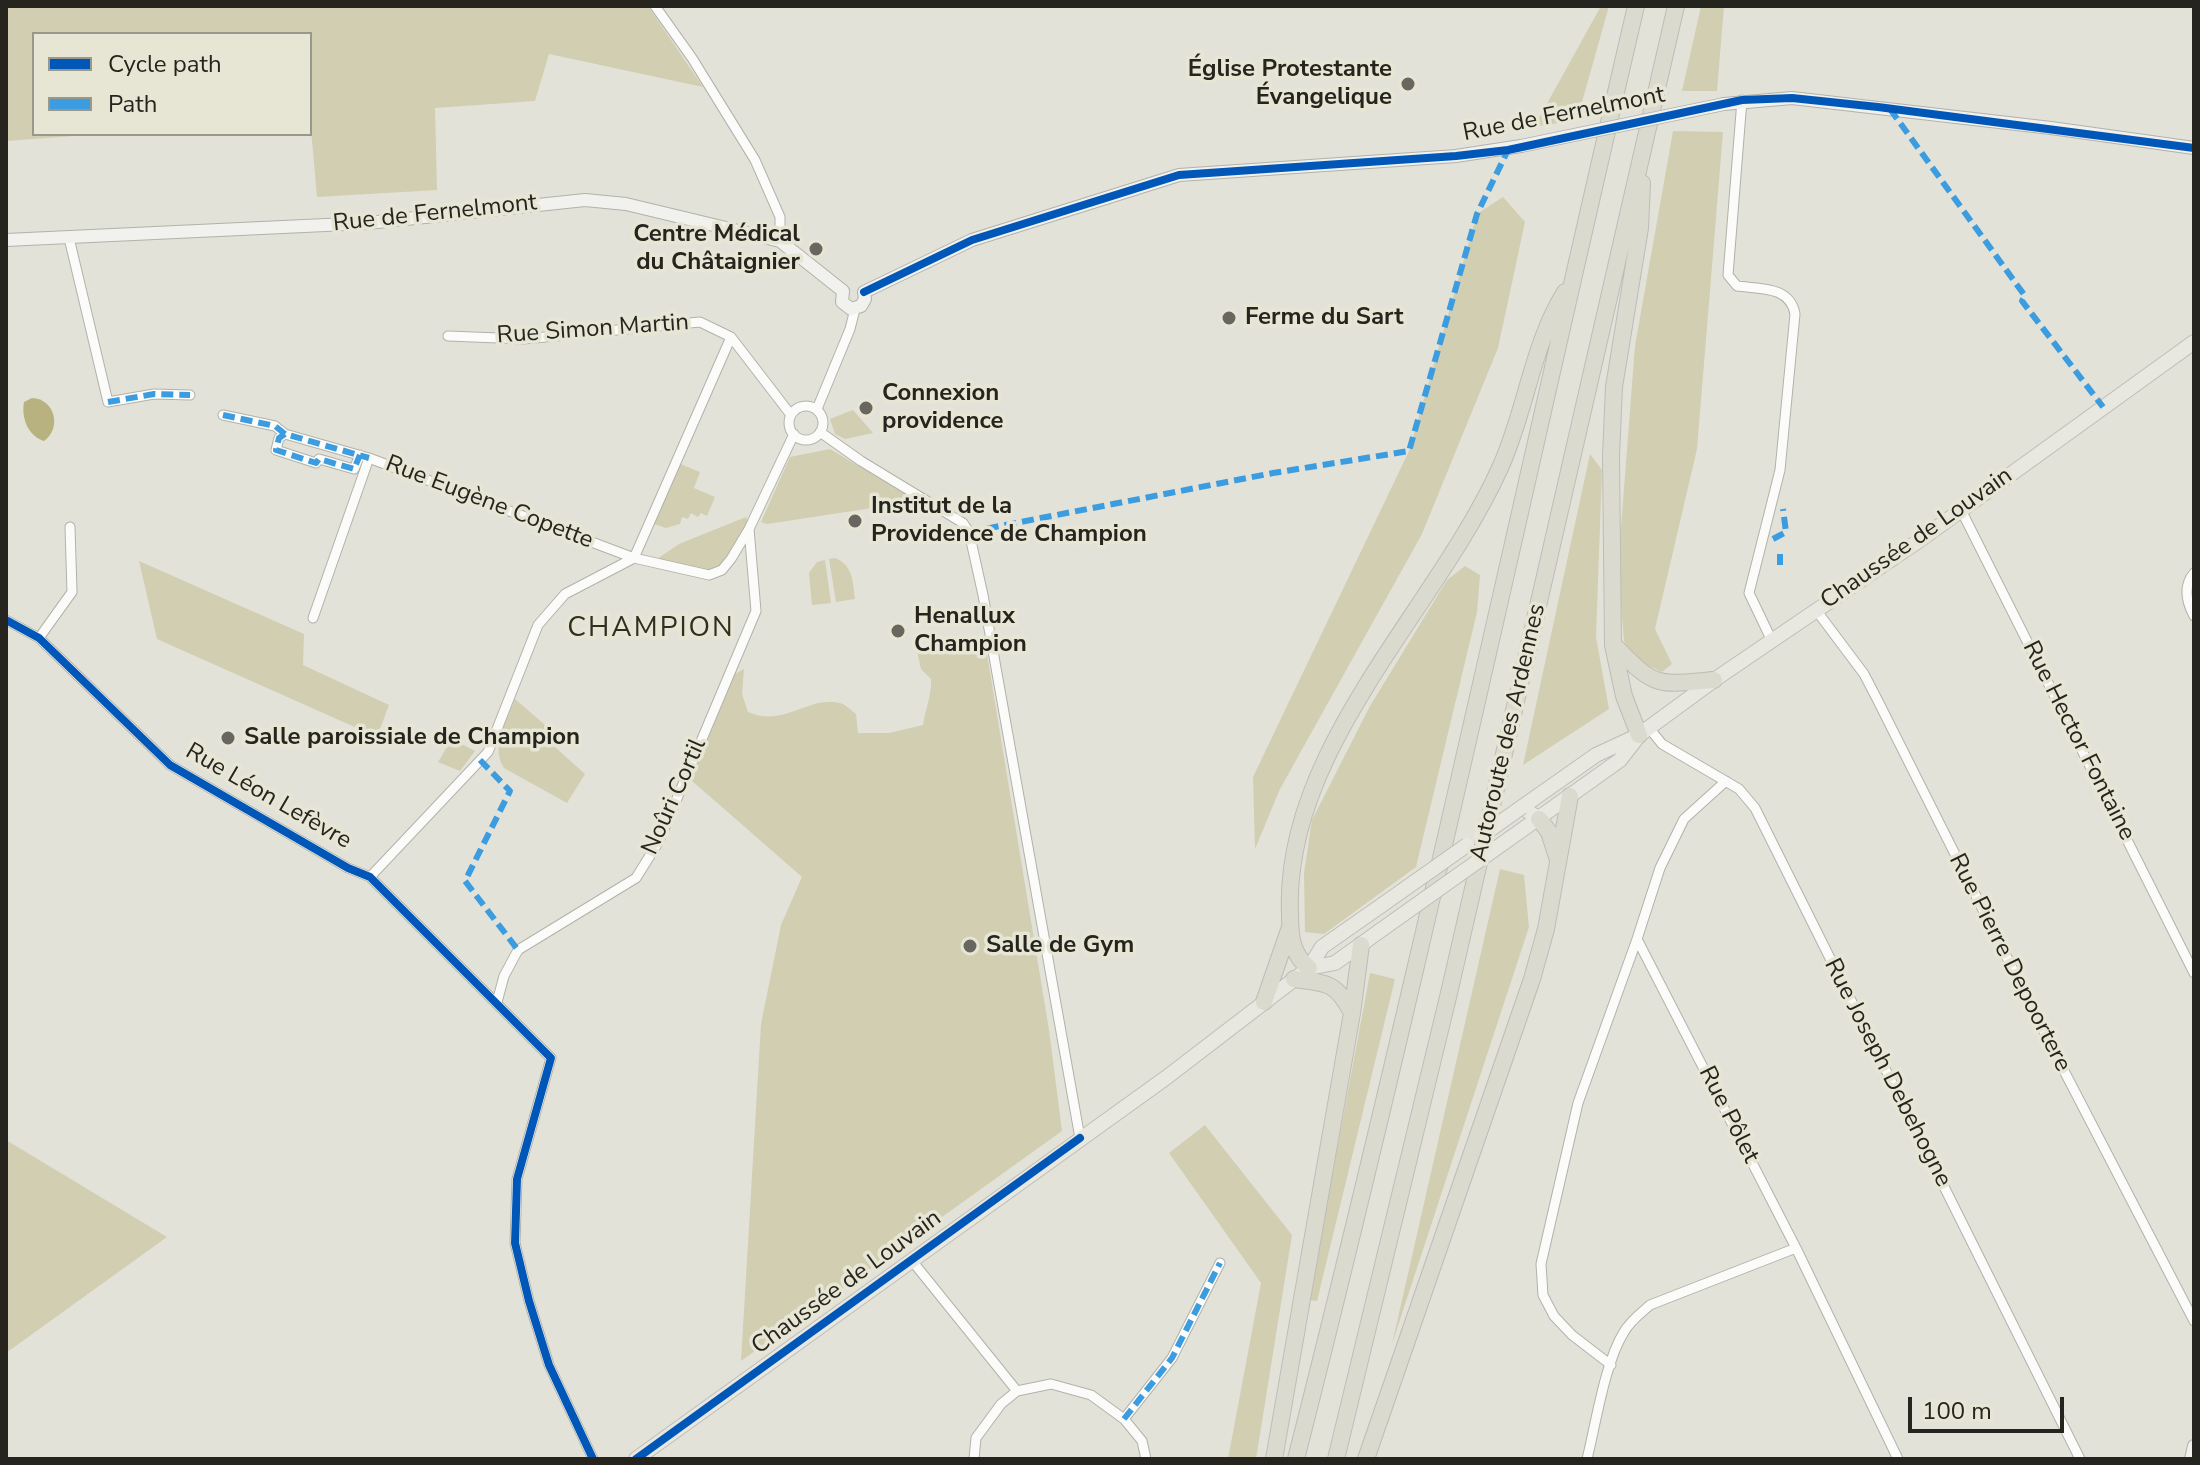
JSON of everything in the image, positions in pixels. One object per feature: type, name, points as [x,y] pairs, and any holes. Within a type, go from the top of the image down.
[{"type":"highway","name":"Autoroute des Ardennes","points":[[1296,1459],[1412,982],[1636,6]]},
{"type":"highway","name":"Autoroute des Ardennes","points":[[1336,1459],[1446,1008],[1676,6]]},
{"type":"highway","points":[[1644,143],[1640,228],[1614,387],[1611,456],[1613,645],[1624,696],[1644,732]]},
{"type":"highway","points":[[1309,968],[1295,953],[1290,926],[1289,895],[1298,829],[1317,780],[1342,730],[1471,523],[1501,467],[1549,317],[1572,280]]},
{"type":"highway","points":[[1613,645],[1640,672],[1654,681],[1667,684],[1714,680]]},
{"type":"highway","points":[[1366,1459],[1532,979],[1546,929],[1570,796]]},
{"type":"highway","points":[[1539,819],[1549,832],[1557,858]]},
{"type":"highway","points":[[1264,1002],[1290,926]]},
{"type":"highway","points":[[1274,1459],[1352,1013],[1361,945]]},
{"type":"highway","points":[[1294,979],[1327,983],[1341,992],[1352,1013]]},
{"type":"main road","name":"Chaussée de Louvain","points":[[636,1459],[1173,1072],[1309,968],[1322,947],[1596,755],[1644,732],[2194,342]]},
{"type":"main road","name":"Chaussée de Louvain","points":[[1309,968],[1335,963],[1361,945],[1620,760],[1644,732]]},
{"type":"main road","points":[[1522,807],[1539,819]]},
{"type":"main road","points":[[1361,945],[1364,930],[1382,905]]},
{"type":"street","points":[[655,6],[692,58],[755,160],[780,217],[780,241]]},
{"type":"street","name":"Rue de Fernelmont","points":[[855,309],[844,305],[841,298],[848,286],[856,286],[864,292],[972,240],[1179,175],[1456,156],[1521,146],[1742,100],[1792,98],[2194,148]]},
{"type":"street","points":[[1742,100],[1728,275],[1737,286],[1788,296],[1795,314],[1780,470],[1749,593],[1772,641]]},
{"type":"street","name":"Rue de Fernelmont","points":[[6,240],[368,223],[585,200],[626,204],[780,241],[843,291]]},
{"type":"street","points":[[69,238],[108,402],[154,394],[190,395]]},
{"type":"street","points":[[817,409],[850,329],[855,309],[864,303],[864,292]]},
{"type":"street","name":"Rue Simon Martin","points":[[448,336],[524,339],[700,322],[731,337]]},
{"type":"street","points":[[370,877],[488,752],[538,625],[565,594],[634,558],[731,337],[791,415]]},
{"type":"street","points":[[800,407],[817,409],[823,420],[820,432],[814,438],[805,440],[794,434],[789,423],[791,415],[800,407]]},
{"type":"street","points":[[223,415],[275,426],[285,434],[365,457],[354,469],[326,460],[319,459],[316,463],[276,450],[279,438],[285,434]]},
{"type":"street","points":[[820,432],[873,469],[963,523],[969,532],[986,609],[1080,1138]]},
{"type":"street","name":"Rue Eugène Copette","points":[[313,618],[365,457],[634,558],[709,575],[722,570],[749,529],[794,434]]},
{"type":"street","name":"Rue Hector Fontaine","points":[[1961,510],[2194,973]]},
{"type":"street","points":[[39,638],[72,592],[70,527]]},
{"type":"street","name":"Noûri Cortil","points":[[497,1002],[504,976],[518,950],[636,878],[659,841],[756,611],[749,529]]},
{"type":"street","points":[[2194,573],[2186,589],[2194,616]]},
{"type":"street","name":"Rue Pierre Depoortere","points":[[1816,610],[1864,674],[2194,1321]]},
{"type":"street","name":"Rue Léon Lefèvre","points":[[6,620],[39,638],[170,765],[348,868],[370,877],[551,1058],[517,1179],[515,1243],[549,1365],[593,1459]]},
{"type":"street","name":"Rue Joseph Debehogne","points":[[1644,732],[1739,789],[1755,808],[2080,1459]]},
{"type":"street","points":[[1611,1365],[1572,1335],[1554,1316],[1543,1295],[1541,1264],[1578,1103],[1660,868],[1684,819],[1726,781]]},
{"type":"street","name":"Rue Pôlet","points":[[1637,939],[1796,1248],[1898,1459]]},
{"type":"street","points":[[1587,1459],[1611,1365],[1623,1333],[1650,1305],[1796,1248]]},
{"type":"street","points":[[913,1262],[1017,1391]]},
{"type":"street","points":[[1124,1419],[1172,1358],[1220,1263]]},
{"type":"street","points":[[974,1459],[976,1438],[1001,1404],[1017,1391],[1051,1384],[1091,1395],[1124,1419],[1142,1441],[1146,1459]]},
{"type":"street","points":[[2191,1459],[2194,1446]]},
{"type":"shaded area","points":[[6,6],[648,6],[703,87],[549,54],[535,101],[435,108],[437,190],[317,197],[312,136],[312,32],[32,32],[32,136],[74,136],[6,141]]},
{"type":"shaded area","points":[[1601,6],[1609,6],[1577,120],[1534,127]]},
{"type":"shaded area","points":[[1701,6],[1724,6],[1717,91],[1682,91]]},
{"type":"shaded area","points":[[1673,131],[1723,132],[1697,449],[1655,629],[1672,664],[1662,672],[1634,659],[1624,641],[1618,566],[1635,346]]},
{"type":"shaded area","points":[[1503,197],[1525,222],[1498,348],[1422,534],[1280,789],[1255,849],[1253,777],[1409,451],[1477,214]]},
{"type":"shaded area","points":[[32,398],[46,403],[53,415],[53,429],[44,441],[30,431],[25,420],[24,402]]},
{"type":"shaded area","points":[[853,410],[873,433],[845,439],[835,434],[830,419]]},
{"type":"shaded area","points":[[830,449],[918,501],[767,524],[761,522],[790,457]]},
{"type":"shaded area","points":[[1590,454],[1602,470],[1596,637],[1609,709],[1523,765]]},
{"type":"shaded area","points":[[678,463],[700,472],[694,488],[715,497],[707,516],[701,513],[698,517],[691,513],[688,519],[682,517],[680,524],[666,528],[652,521]]},
{"type":"shaded area","points":[[746,517],[749,523],[729,555],[714,570],[694,569],[657,559],[679,544]]},
{"type":"shaded area","points":[[835,558],[849,570],[855,599],[836,602],[829,559]]},
{"type":"shaded area","points":[[825,560],[831,603],[812,605],[809,573],[817,562]]},
{"type":"shaded area","points":[[139,561],[304,634],[303,665],[389,705],[377,737],[157,639]]},
{"type":"shaded area","points":[[1465,566],[1480,575],[1477,612],[1416,867],[1324,934],[1305,932],[1304,873],[1312,820],[1370,706],[1447,580]]},
{"type":"shaded area","points":[[984,636],[1049,1030],[1062,1131],[741,1361],[761,1024],[781,925],[802,877],[691,780],[735,674],[744,669],[742,694],[748,712],[773,716],[818,703],[840,703],[856,714],[858,733],[889,733],[923,725],[931,679],[921,669],[917,651]]},
{"type":"shaded area","points":[[515,699],[552,731],[546,739],[585,774],[567,803],[504,768],[500,760],[499,743]]},
{"type":"shaded area","points":[[448,737],[475,751],[460,771],[438,762],[447,747]]},
{"type":"shaded area","points":[[1500,869],[1524,875],[1529,927],[1392,1344]]},
{"type":"shaded area","points":[[1370,973],[1395,979],[1317,1301],[1309,1300]]},
{"type":"shaded area","points":[[1205,1125],[1292,1235],[1256,1459],[1228,1459],[1261,1283],[1169,1153]]},
{"type":"shaded area","points":[[6,1140],[167,1237],[6,1353]]},
{"type":"marked path","points":[[1890,109],[2025,296],[2022,301],[2103,407]]},
{"type":"marked path","points":[[969,532],[1273,473],[1409,451],[1477,214],[1508,150]]},
{"type":"marked path","points":[[108,402],[154,394],[190,395]]},
{"type":"marked path","points":[[223,415],[275,426],[285,434],[369,458]]},
{"type":"marked path","points":[[285,434],[279,438],[276,450],[316,463],[319,459],[354,469],[360,455]]},
{"type":"marked path","points":[[1773,539],[1786,532],[1783,509]]},
{"type":"marked path","points":[[1780,554],[1780,565]]},
{"type":"marked path","points":[[480,760],[510,791],[465,881],[518,950]]},
{"type":"marked path","points":[[1124,1419],[1172,1358],[1220,1263]]},
{"type":"cycle path","points":[[864,292],[972,240],[1179,175],[1508,150],[1742,100],[1792,98],[1878,107],[2194,148]]},
{"type":"cycle path","points":[[6,620],[39,638],[170,765],[348,868],[370,877],[551,1058],[517,1179],[515,1243],[549,1365],[593,1459]]},
{"type":"cycle path","points":[[636,1459],[1080,1138]]},
{"type":"place","name":"Église Protestante Évangelique","points":[[1408,84]]},
{"type":"place","name":"Centre Médical du Châtaignier","points":[[816,249]]},
{"type":"place","name":"Ferme du Sart","points":[[1229,318]]},
{"type":"place","name":"Connexion providence","points":[[866,408]]},
{"type":"place","name":"Institut de la Providence de Champion","points":[[855,521]]},
{"type":"place","name":"Henallux Champion","points":[[898,631]]},
{"type":"place","name":"Salle paroissiale de Champion","points":[[228,738]]},
{"type":"place","name":"Salle de Gym","points":[[970,946]]},
{"type":"district","name":"CHAMPION","points":[[651,629]]}]
